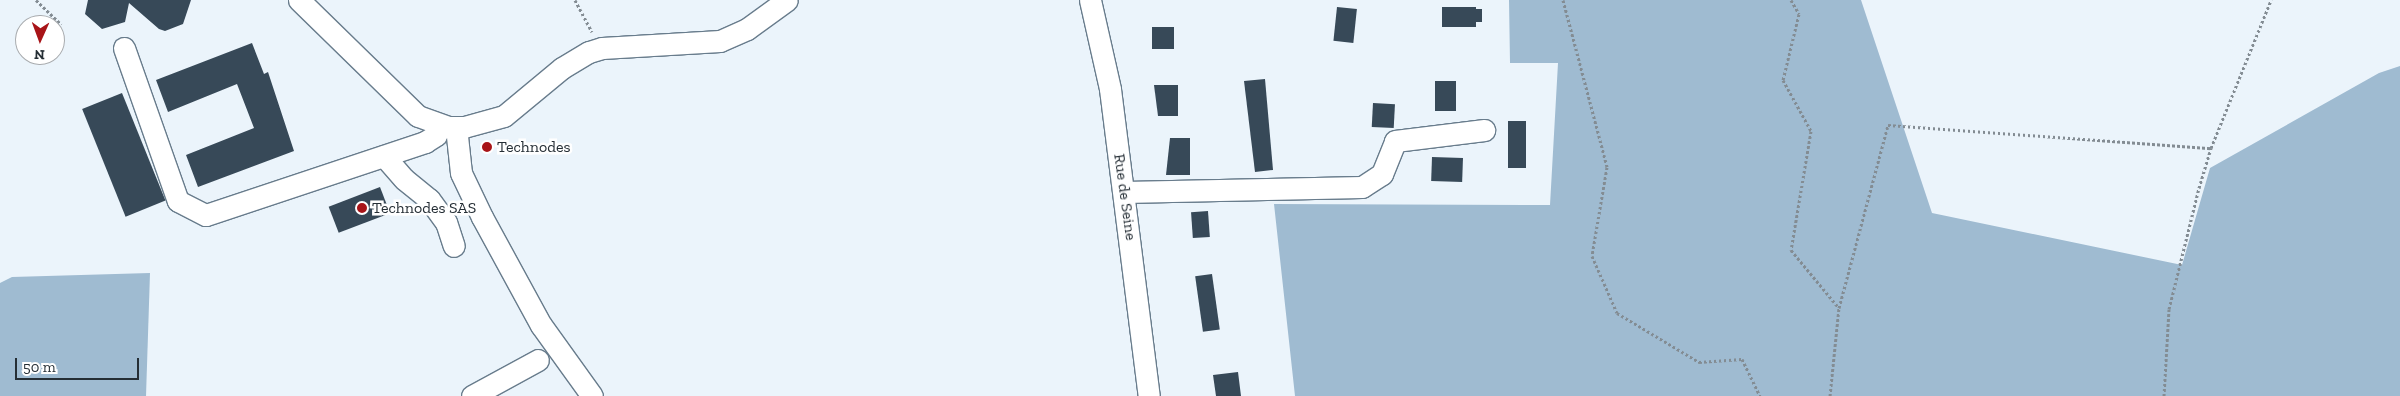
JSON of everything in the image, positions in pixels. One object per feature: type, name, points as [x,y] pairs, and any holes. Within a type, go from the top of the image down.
[{"type":"street","points":[[299,0],[418,116],[448,126],[477,126],[504,116],[562,68],[599,49],[720,41],[747,29],[787,0]]},
{"type":"street","name":"Rue de Seine","points":[[1090,0],[1110,89],[1149,396]]},
{"type":"street","points":[[1102,0],[1110,89]]},
{"type":"street","points":[[124,48],[178,201],[206,214],[432,139],[448,126]]},
{"type":"street","points":[[448,126],[461,173],[482,217],[541,324],[592,396]]},
{"type":"street","points":[[1124,192],[1362,188],[1382,174],[1395,141],[1484,130]]},
{"type":"street","points":[[384,156],[404,179],[429,198],[446,222],[454,246]]},
{"type":"street","points":[[472,396],[538,360]]},
{"type":"path","points":[[36,0],[52,15]]},
{"type":"path","points":[[575,0],[599,49]]},
{"type":"path","points":[[1563,0],[1607,167],[1592,256],[1617,313],[1699,362],[1742,359],[1760,396]]},
{"type":"path","points":[[1791,0],[1799,14],[1783,80],[1811,131],[1790,250],[1839,308]]},
{"type":"path","points":[[2164,396],[2170,309],[2211,148],[2271,0]]},
{"type":"path","points":[[1830,396],[1839,308],[1888,125],[2211,148]]},
{"type":"shaded area","points":[[1509,0],[1861,0],[1932,213],[2182,265],[2210,168],[2379,73],[2400,66],[2400,396],[1295,396],[1274,204],[1550,205],[1558,63],[1510,63]]},
{"type":"shaded area","points":[[150,273],[146,396],[0,396],[0,283],[12,277]]},
{"type":"building","points":[[88,0],[191,0],[183,24],[165,31],[159,29],[129,3],[125,22],[102,29],[85,14]]},
{"type":"building","points":[[1337,7],[1357,9],[1353,43],[1333,41]]},
{"type":"building","points":[[1442,7],[1476,7],[1476,9],[1482,9],[1482,22],[1476,22],[1476,27],[1442,27]]},
{"type":"building","points":[[1152,27],[1174,27],[1174,49],[1152,49]]},
{"type":"building","points":[[252,43],[264,74],[268,72],[294,151],[198,187],[186,155],[254,128],[237,84],[168,112],[156,80]]},
{"type":"building","points":[[1265,79],[1273,170],[1255,172],[1244,81]]},
{"type":"building","points":[[1435,81],[1456,81],[1456,111],[1435,111]]},
{"type":"building","points":[[1154,85],[1178,85],[1178,116],[1158,116]]},
{"type":"building","points":[[122,93],[165,201],[126,217],[82,109]]},
{"type":"building","points":[[1373,103],[1395,104],[1394,128],[1372,127]]},
{"type":"building","points":[[1508,121],[1526,121],[1526,168],[1508,168]]},
{"type":"building","points":[[1170,138],[1190,138],[1190,175],[1166,175]]},
{"type":"building","points":[[1432,157],[1463,158],[1462,182],[1431,181]]},
{"type":"building","name":"Technodes SAS","points":[[380,187],[390,213],[339,233],[329,207]]},
{"type":"building","points":[[1208,211],[1210,237],[1193,238],[1191,212]]},
{"type":"building","points":[[1212,274],[1220,329],[1203,332],[1195,276]]},
{"type":"building","points":[[1238,372],[1241,396],[1216,396],[1213,375]]},
{"type":"place","name":"Technodes","points":[[487,147]]},
{"type":"place","name":"Technodes SAS","points":[[362,208]]}]
